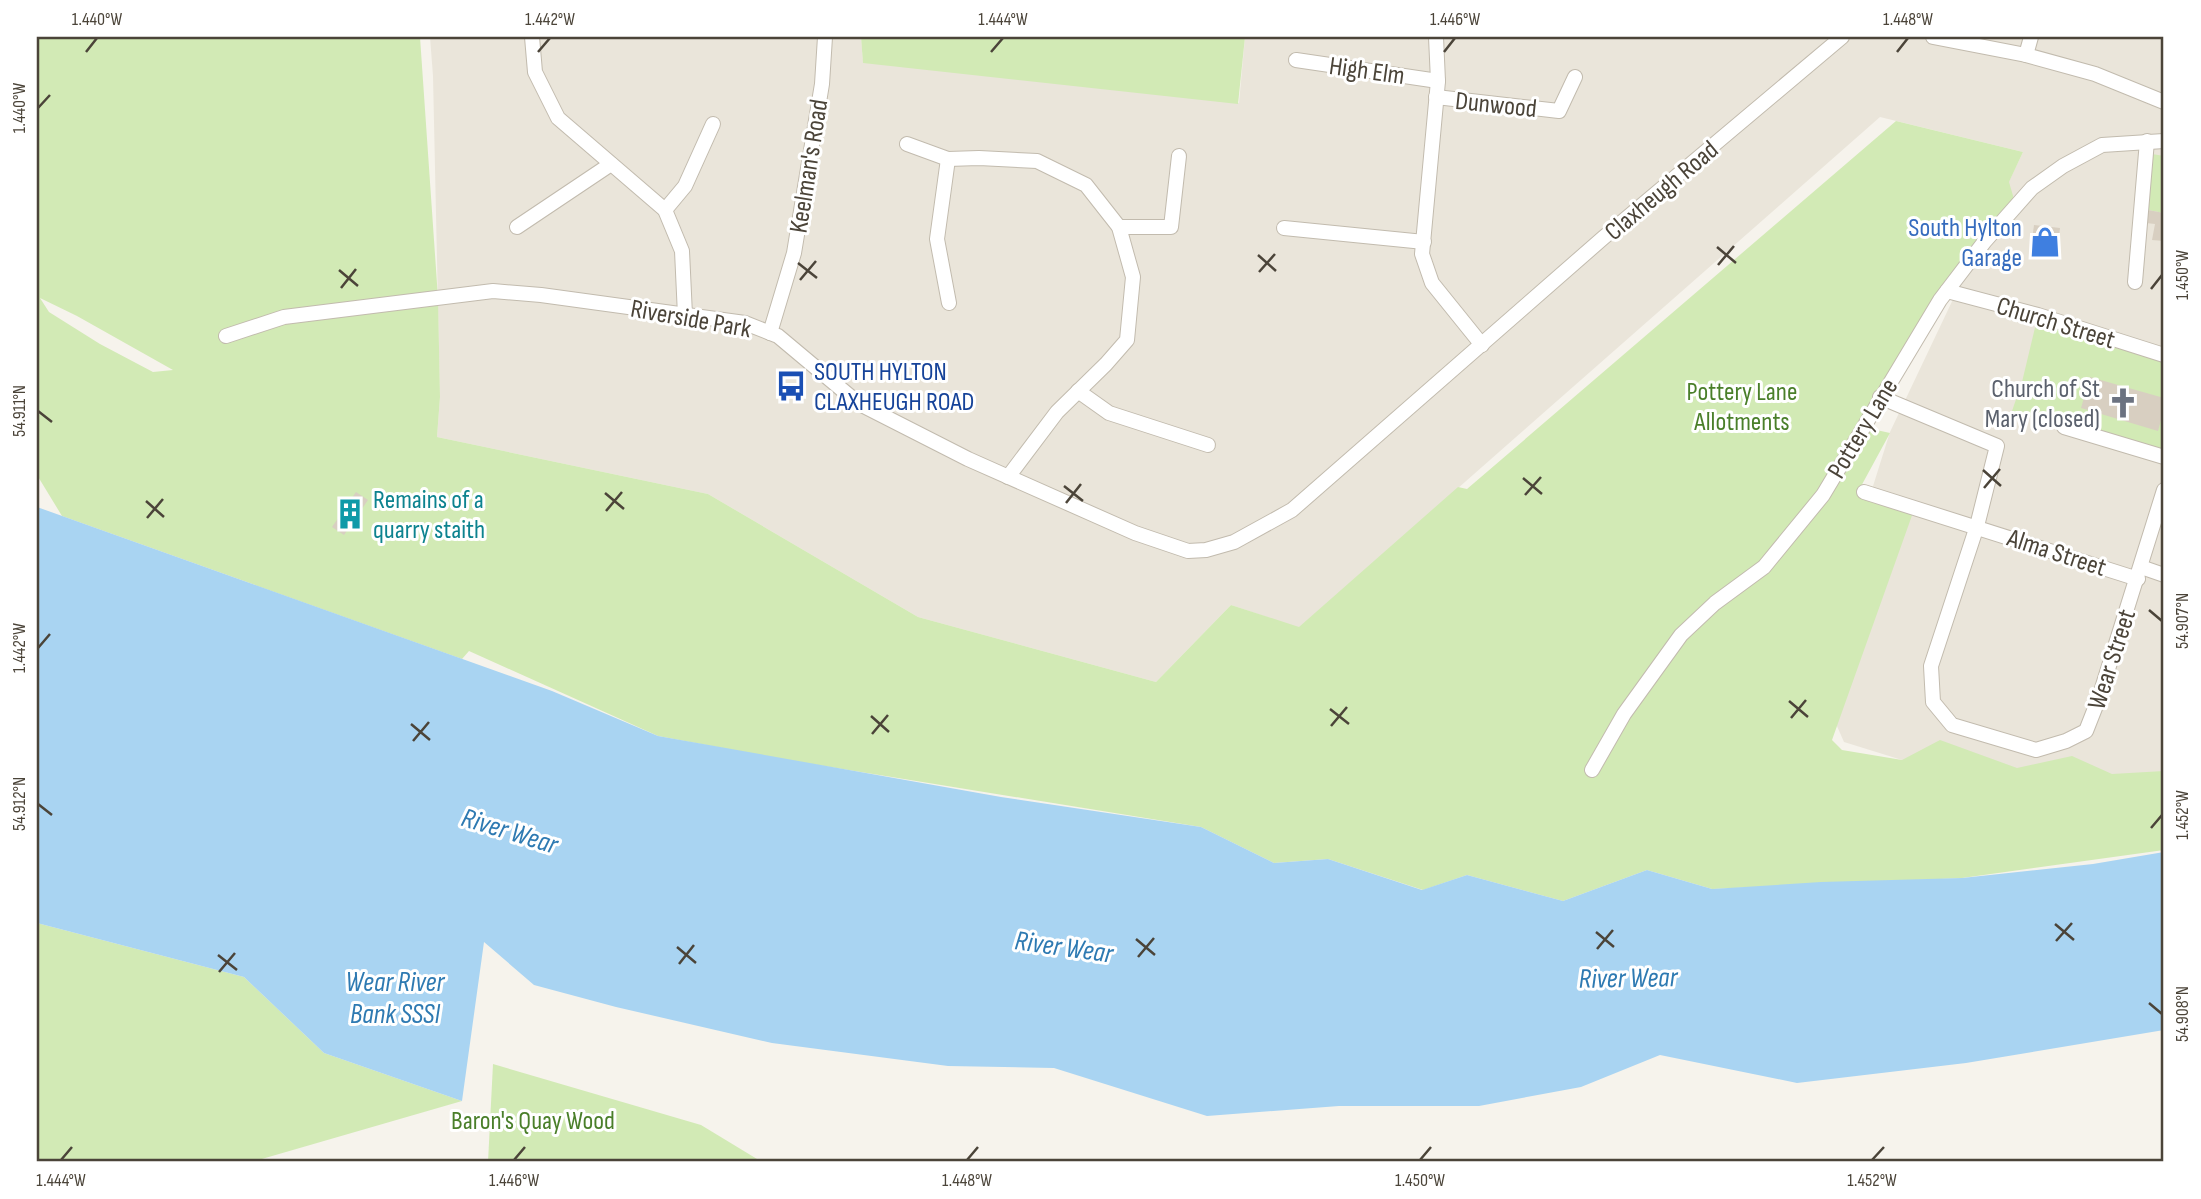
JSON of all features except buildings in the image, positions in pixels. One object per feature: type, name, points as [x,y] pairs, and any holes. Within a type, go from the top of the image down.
[{"type":"street","points":[[532,37],[536,72],[558,118],[665,210],[682,251],[685,314]]},
{"type":"street","name":"Keelman's Road","points":[[770,333],[794,253],[822,84],[825,37]]},
{"type":"street","points":[[1436,37],[1438,81],[1422,254],[1432,283],[1482,345]]},
{"type":"street","name":"Claxheugh Road","points":[[1188,551],[1206,550],[1234,542],[1292,510],[1603,238],[1842,37]]},
{"type":"street","points":[[1933,37],[2026,55],[2095,74],[2164,102]]},
{"type":"street","points":[[2026,55],[2031,37]]},
{"type":"street","name":"High Elm","points":[[1296,60],[1438,81]]},
{"type":"street","name":"Dunwood","points":[[1436,97],[1559,111],[1575,77]]},
{"type":"street","points":[[665,210],[685,186],[713,124]]},
{"type":"street","points":[[2135,282],[2147,141]]},
{"type":"street","name":"Pottery Lane","points":[[1592,770],[1624,714],[1681,635],[1715,603],[1764,567],[1823,495],[1880,397],[1947,291],[1985,241],[2032,188],[2063,166],[2102,145],[2164,141]]},
{"type":"street","points":[[907,144],[948,159],[1037,161],[1086,185],[1119,227],[1133,278],[1127,340],[1056,412],[1008,477]]},
{"type":"street","points":[[1119,227],[1171,227],[1179,156]]},
{"type":"street","points":[[948,159],[937,239],[949,303]]},
{"type":"street","points":[[517,227],[611,164]]},
{"type":"street","points":[[1284,228],[1424,242]]},
{"type":"street","name":"Riverside Park","points":[[226,336],[284,317],[493,291],[745,323],[778,336],[858,403],[1008,477],[1135,533],[1188,551]]},
{"type":"street","name":"Church Street","points":[[1947,291],[2038,315],[2164,355]]},
{"type":"street","points":[[1078,391],[1109,413],[1208,445]]},
{"type":"street","name":"Wear Street","points":[[1880,397],[1997,446],[1977,526],[1931,667],[1933,702],[1952,725],[2036,750],[2066,741],[2086,731],[2099,698],[2164,489]]},
{"type":"street","points":[[2064,427],[2164,457]]},
{"type":"street","name":"Alma Street","points":[[1864,492],[2139,573],[2164,575]]},
{"type":"shaded area","points":[[430,37],[861,37],[863,62],[1239,103],[1245,37],[2164,37],[2164,786],[1902,760],[1844,742],[1814,674],[1890,432],[2023,152],[1880,117],[1299,628],[1231,605],[1156,682],[918,617],[708,494],[437,437],[440,397]]},
{"type":"green space","name":"Pottery Lane Allotments","points":[[37,37],[420,37],[438,298],[440,397],[437,437],[708,494],[918,617],[1156,682],[1231,605],[1299,627],[1458,487],[1467,489],[1896,121],[2023,152],[2009,182],[2016,206],[1985,241],[1863,427],[1890,433],[1859,490],[1915,507],[1832,740],[1842,750],[1902,760],[1940,740],[2017,768],[2072,756],[2112,774],[2164,771],[2164,850],[1962,878],[1712,889],[1647,870],[1563,901],[1467,875],[1423,890],[1328,859],[1274,863],[1201,827],[793,761],[658,736],[469,651],[462,659],[62,516],[37,475]],"holes":[[[40,298],[173,370],[153,372],[100,344],[49,312]]]},
{"type":"green space","points":[[861,37],[1245,37],[1238,104],[863,63]]},
{"type":"green space","points":[[2152,154],[2164,156],[2164,213],[2148,210]]},
{"type":"green space","points":[[2038,315],[2164,355],[2164,457],[2012,411]]},
{"type":"green space","points":[[37,923],[244,977],[324,1053],[462,1101],[251,1162],[37,1162]]},
{"type":"green space","name":"Baron's Quay Wood","points":[[493,1064],[701,1125],[762,1162],[488,1162]]},
{"type":"water","points":[[37,507],[552,691],[658,736],[1001,797],[1201,827],[1274,863],[1328,859],[1422,890],[1467,875],[1563,901],[1647,870],[1712,889],[1821,882],[1962,878],[2093,864],[2164,852],[2164,1030],[1966,1063],[1797,1083],[1660,1055],[1581,1087],[1479,1106],[1339,1106],[1207,1116],[1054,1068],[948,1066],[772,1043],[616,1007],[534,985],[484,942],[462,1101],[324,1053],[244,977],[37,923]]},
{"type":"place","name":"South Hylton Garage","points":[[2045,242]]},
{"type":"place","name":"SOUTH HYLTON CLAXHEUGH ROAD","points":[[791,386]]},
{"type":"place","name":"Church of St Mary (closed)","points":[[2123,403]]},
{"type":"place","name":"Remains of a quarry staith","points":[[350,514]]},
{"type":"water label","name":"River Wear","points":[[510,830]]},
{"type":"water label","name":"River Wear","points":[[1064,946]]},
{"type":"water label","name":"River Wear","points":[[1628,977]]},
{"type":"water label","name":"Wear River Bank SSSI","points":[[395,997]]}]
